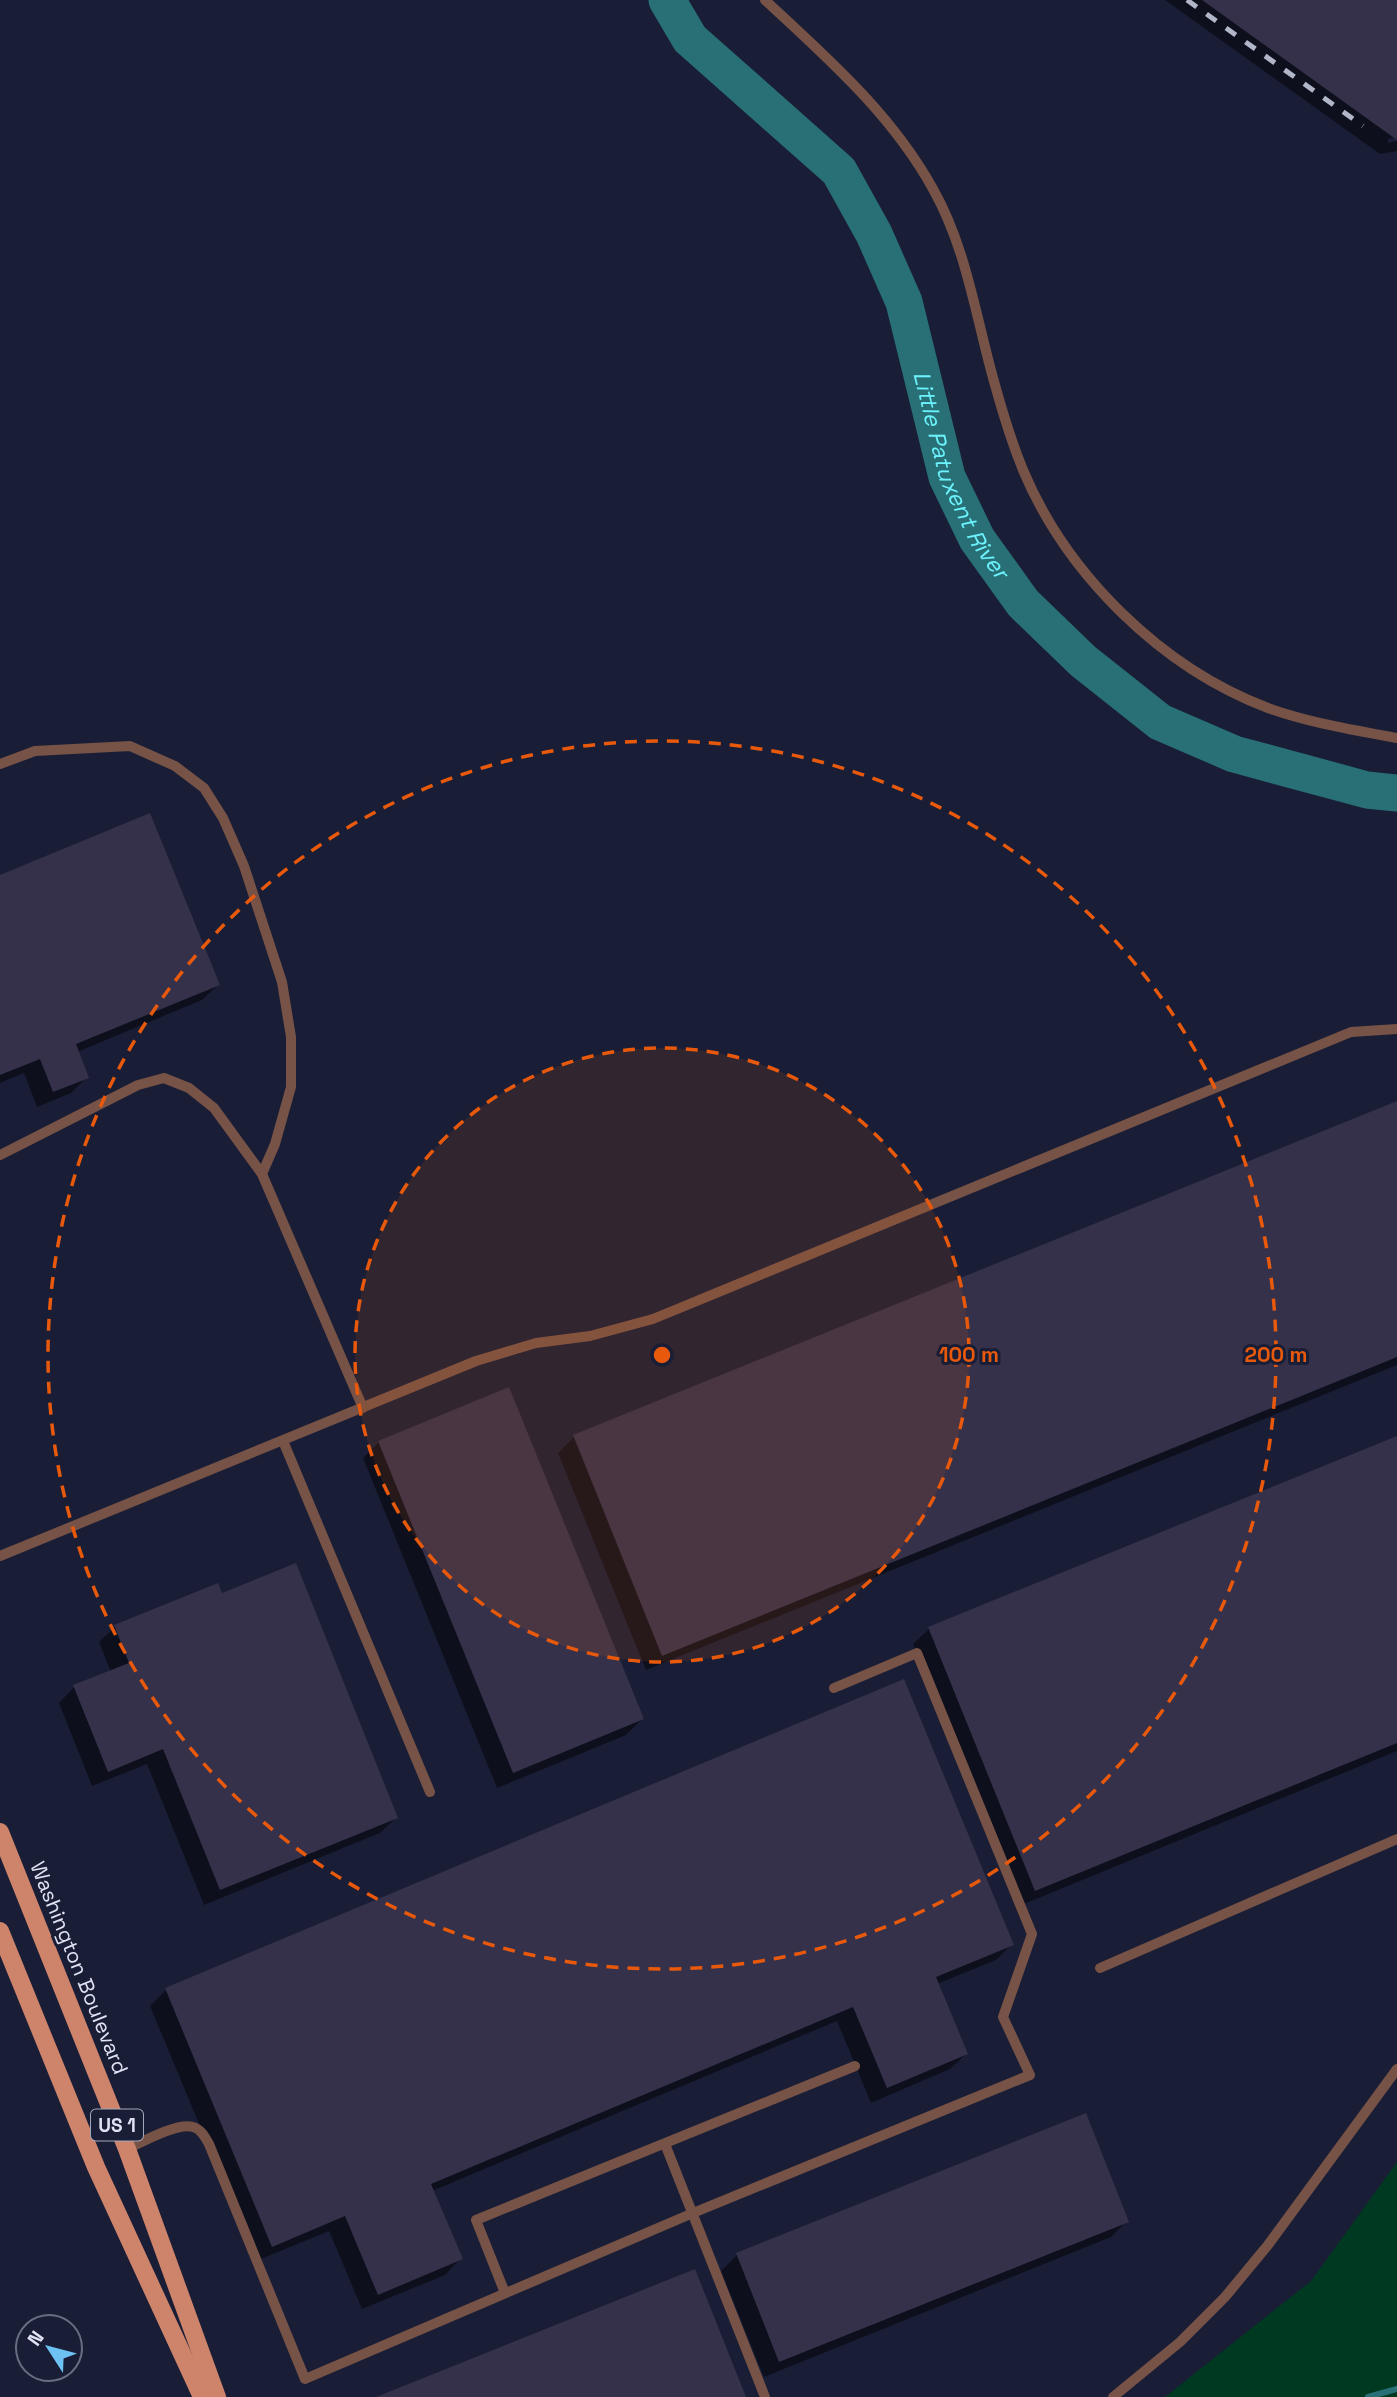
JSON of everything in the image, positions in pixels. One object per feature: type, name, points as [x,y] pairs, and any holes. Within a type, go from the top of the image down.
[{"type":"main road","name":"Washington Boulevard","points":[[0,1832],[127,2149],[217,2397]]},
{"type":"main road","name":"US 1","points":[[0,1931],[96,2168],[202,2397]]},
{"type":"lane","points":[[765,0],[864,93],[904,142],[933,189],[953,230],[995,386],[1024,472],[1068,550],[1095,584],[1130,620],[1173,656],[1214,682],[1279,711],[1317,723],[1397,738]]},
{"type":"lane","points":[[0,764],[35,751],[130,746],[175,766],[204,788],[223,818],[244,866],[282,982],[291,1037],[291,1087],[275,1143],[262,1174]]},
{"type":"lane","points":[[0,1556],[476,1361],[536,1343],[590,1336],[653,1319],[1351,1032],[1397,1029]]},
{"type":"lane","points":[[0,1155],[138,1086],[164,1078],[189,1087],[214,1108],[262,1174],[363,1408]]},
{"type":"lane","points":[[283,1441],[430,1791]]},
{"type":"lane","points":[[127,2149],[186,2126],[201,2131],[209,2144],[305,2379],[693,2213],[1030,2076],[1003,2017],[1032,1934],[917,1653],[834,1688]]},
{"type":"lane","points":[[1100,1968],[1397,1839]]},
{"type":"lane","points":[[505,2293],[476,2220],[855,2066]]},
{"type":"lane","points":[[1113,2397],[1180,2342],[1225,2297],[1268,2245],[1397,2069]]},
{"type":"lane","points":[[665,2144],[765,2397]]},
{"type":"green space","points":[[1397,2162],[1397,2397],[1165,2397],[1311,2281]]},
{"type":"building","points":[[1202,0],[1397,0],[1397,140]]},
{"type":"building","points":[[150,813],[220,985],[76,1044],[89,1078],[53,1092],[40,1059],[0,1075],[0,875]]},
{"type":"building","points":[[1397,1101],[1397,1357],[662,1656],[573,1435]]},
{"type":"building","points":[[509,1387],[644,1719],[513,1773],[378,1441]]},
{"type":"building","points":[[1397,1436],[1397,1743],[1035,1891],[928,1627]]},
{"type":"building","points":[[296,1563],[398,1818],[220,1890],[163,1749],[108,1772],[73,1685],[129,1663],[114,1625],[218,1583],[222,1593]]},
{"type":"building","points":[[904,1679],[1014,1945],[936,1977],[968,2054],[887,2088],[853,2007],[431,2184],[463,2259],[378,2295],[345,2216],[272,2247],[165,1988]]},
{"type":"building","points":[[1086,2113],[1129,2222],[779,2362],[736,2253]]},
{"type":"building","points":[[695,2269],[746,2397],[376,2397]]},
{"type":"waterway","name":"Little Patuxent River","points":[[667,0],[690,39],[839,171],[874,234],[904,302],[947,477],[977,539],[1023,603],[1083,661],[1160,722],[1234,754],[1367,790],[1397,793]]},
{"type":"waterway","points":[[1368,2397],[1397,2389]]},
{"type":"railway","points":[[1187,0],[1363,126]]}]
